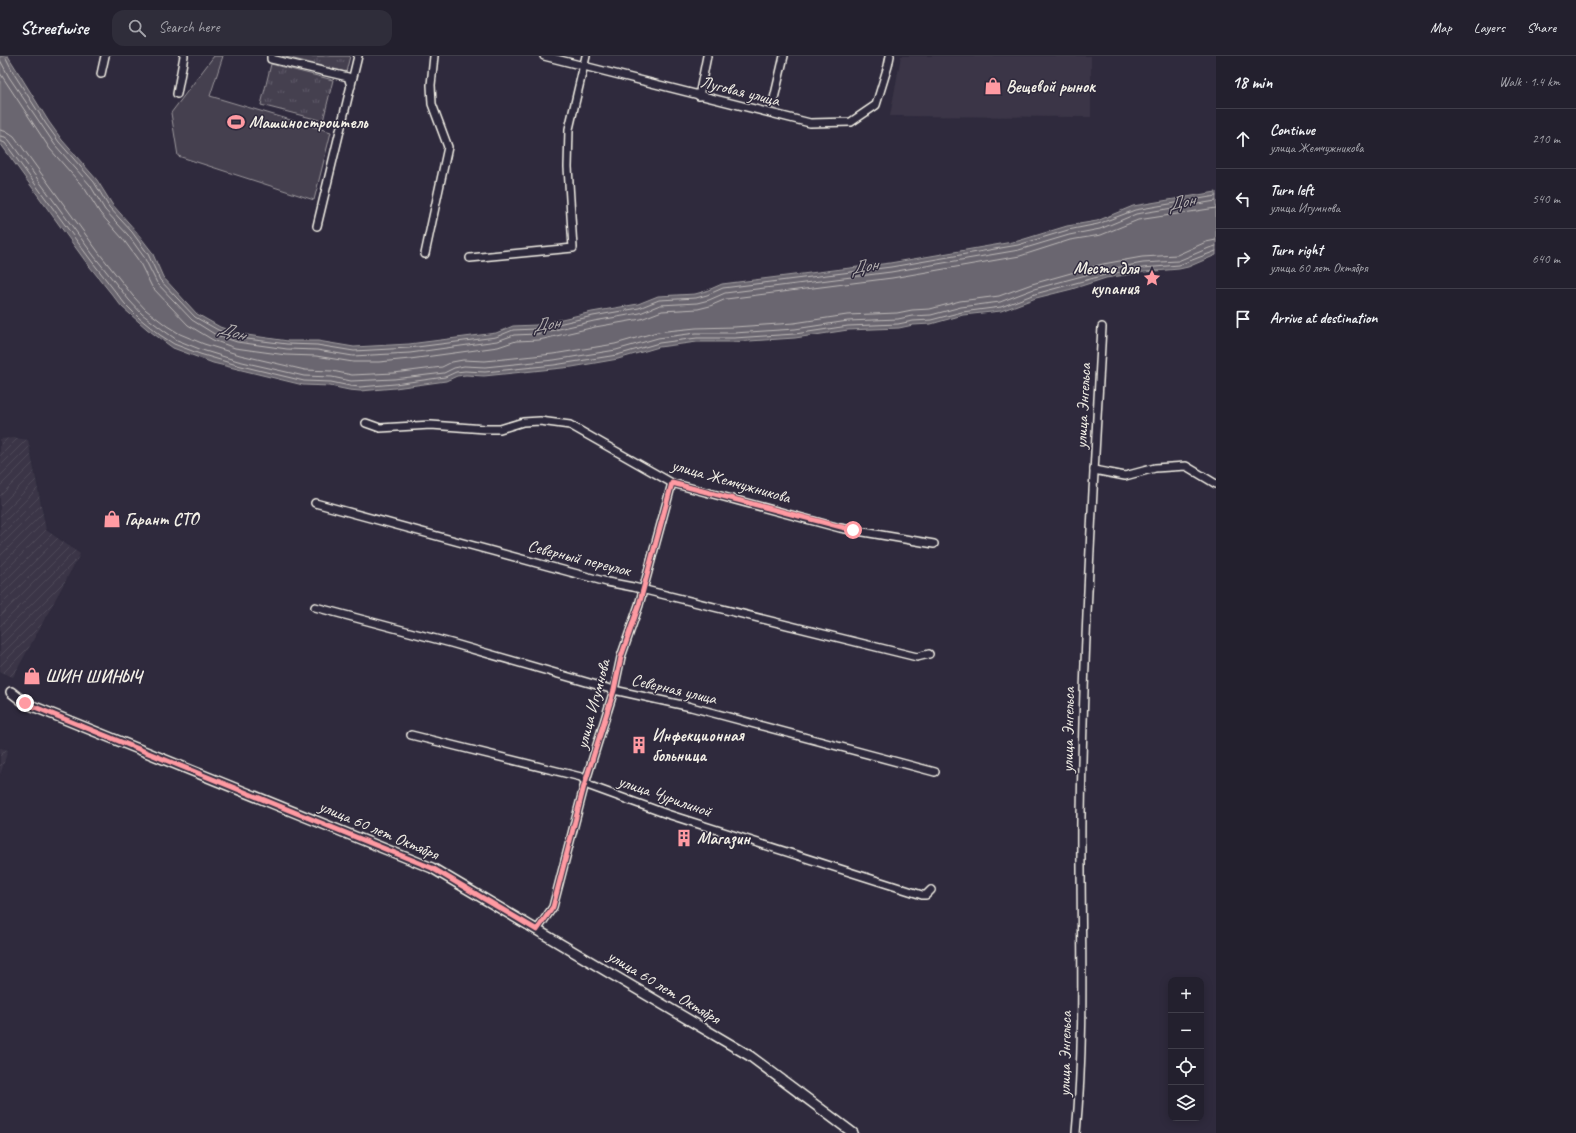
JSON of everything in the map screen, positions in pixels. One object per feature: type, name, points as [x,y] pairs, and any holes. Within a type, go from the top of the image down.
[{"type":"street","points":[[101,74],[105,56]]},
{"type":"street","points":[[177,94],[184,56]]},
{"type":"street","points":[[272,56],[271,59],[348,77],[351,86]]},
{"type":"street","points":[[317,226],[358,56]]},
{"type":"street","points":[[425,254],[448,147],[432,104],[431,85],[434,56]]},
{"type":"street","name":"Луговая улица","points":[[544,56],[810,123],[851,122],[876,105],[890,56]]},
{"type":"street","points":[[470,258],[573,248],[568,167],[569,129],[586,56]]},
{"type":"street","points":[[699,96],[707,56]]},
{"type":"street","points":[[773,103],[784,56]]},
{"type":"street","name":"улица Энгельса","points":[[1076,1133],[1081,1026],[1081,817],[1086,630],[1102,328]]},
{"type":"street","name":"улица Жемчужникова","points":[[366,423],[380,428],[431,425],[500,429],[523,422],[540,421],[570,425],[672,483],[840,528],[934,544]]},
{"type":"street","points":[[1094,470],[1126,476],[1155,468],[1186,466],[1216,484]]},
{"type":"street","name":"улица Игумнова","points":[[537,930],[553,907],[586,782],[614,690],[621,657],[643,589],[672,483]]},
{"type":"street","name":"Северный переулок","points":[[315,502],[607,582],[643,589],[917,657],[930,654]]},
{"type":"street","name":"Северная улица","points":[[316,607],[614,690],[691,707],[935,772]]},
{"type":"street","name":"улица 60 лет Октября","points":[[11,692],[25,703],[432,868],[750,1056],[853,1133]]},
{"type":"street","name":"улица Чурилиной","points":[[411,735],[581,777],[590,786],[666,814],[922,895],[926,895],[931,890]]},
{"type":"shaded area","name":"Вещевой рынок","points":[[901,56],[1091,56],[1091,117],[890,116]]},
{"type":"shaded area","points":[[15,438],[28,440],[46,530],[80,554],[13,677],[0,672],[0,439]]},
{"type":"shaded area","points":[[0,748],[8,750],[0,775]]},
{"type":"green space","name":"Машиностроитель","points":[[214,56],[223,56],[210,96],[331,132],[314,200],[178,156],[171,113]]},
{"type":"green space","points":[[282,56],[350,56],[346,72]]},
{"type":"green space","points":[[271,64],[333,80],[323,121],[261,105]]},
{"type":"water","name":"Дон","points":[[0,56],[8,56],[49,122],[62,140],[97,180],[112,204],[152,252],[163,277],[197,314],[220,327],[240,334],[288,341],[318,341],[354,347],[409,344],[496,333],[513,326],[536,325],[592,312],[638,304],[658,296],[695,294],[722,284],[890,263],[1018,241],[1067,226],[1097,221],[1133,206],[1216,192],[1216,255],[1188,267],[1106,278],[1072,289],[1036,298],[1001,311],[963,315],[931,324],[913,325],[899,328],[848,330],[795,338],[734,342],[697,342],[659,347],[618,359],[572,367],[484,376],[457,376],[446,381],[395,388],[360,391],[330,386],[303,385],[213,363],[173,348],[147,329],[122,307],[86,262],[0,143]]},
{"type":"place","name":"Вещевой рынок","points":[[993,86]]},
{"type":"place","name":"Машиностроитель","points":[[236,122]]},
{"type":"place","name":"Место для купания","points":[[1152,278]]},
{"type":"place","name":"Гарант СТО","points":[[112,519]]},
{"type":"place","name":"ШИН ШИНЫЧ","points":[[32,676]]},
{"type":"place","name":"Инфекционная больница","points":[[639,745]]},
{"type":"place","name":"Магазин","points":[[684,838]]},
{"type":"route","points":[[25,703],[432,868],[537,930],[553,907],[584,786],[614,690],[621,657],[639,605],[672,483],[840,528],[853,530]]}]
